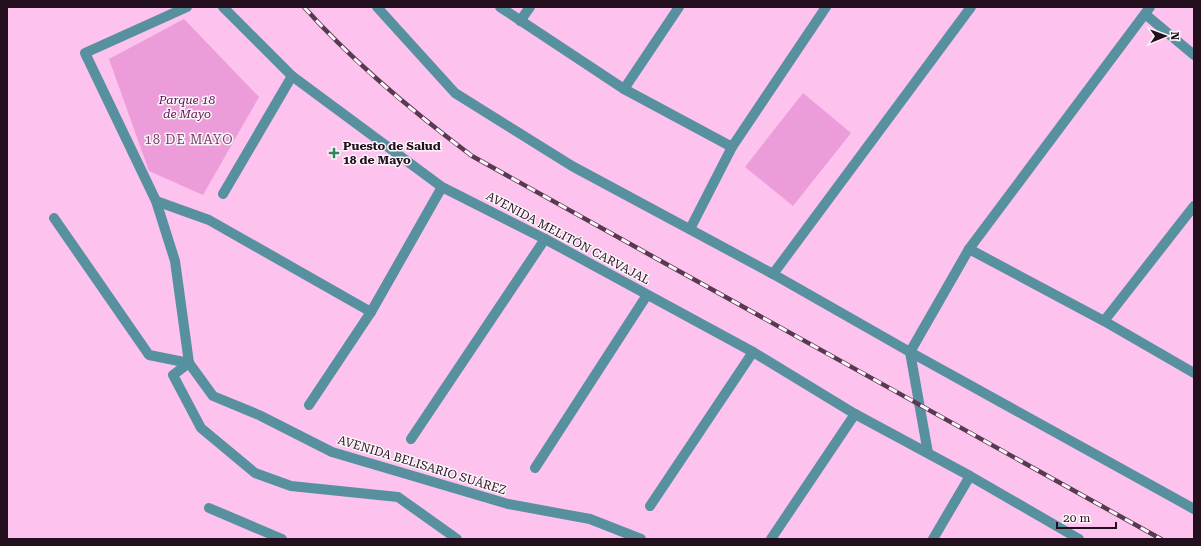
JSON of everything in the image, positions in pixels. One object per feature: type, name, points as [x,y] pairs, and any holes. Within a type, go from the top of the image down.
[{"type":"street","name":"AVENIDA BELISARIO SUÁREZ","points":[[187,7],[85,53],[156,201],[175,261],[189,363],[213,396],[260,415],[332,452],[508,504],[590,519],[641,539]]},
{"type":"street","name":"AVENIDA MELITÓN CARVAJAL","points":[[223,7],[292,76],[442,187],[545,239],[753,352],[855,414],[970,476],[1079,539]]},
{"type":"street","points":[[377,7],[455,94],[572,166],[773,274],[910,352],[1194,509]]},
{"type":"street","points":[[500,7],[624,89],[732,147]]},
{"type":"street","points":[[520,20],[530,7]]},
{"type":"street","points":[[624,89],[679,7]]},
{"type":"street","points":[[690,229],[732,147],[826,7]]},
{"type":"street","points":[[773,274],[971,7]]},
{"type":"street","points":[[928,453],[910,352],[969,249],[1147,10],[1194,55]]},
{"type":"street","points":[[223,194],[292,76]]},
{"type":"street","points":[[309,405],[371,312],[442,187]]},
{"type":"street","points":[[156,201],[209,220],[371,312]]},
{"type":"street","points":[[1104,321],[1194,206]]},
{"type":"street","points":[[54,218],[149,354],[189,363]]},
{"type":"street","points":[[411,439],[545,239]]},
{"type":"street","points":[[969,249],[1104,321],[1194,373]]},
{"type":"street","points":[[535,468],[647,295]]},
{"type":"street","points":[[650,506],[753,352]]},
{"type":"street","points":[[189,363],[173,375],[201,428],[255,473],[291,486],[398,497],[457,539]]},
{"type":"street","points":[[771,539],[855,414]]},
{"type":"street","points":[[934,539],[970,476]]},
{"type":"street","points":[[209,508],[282,539]]},
{"type":"green space","name":"Parque 18 de Mayo","points":[[184,19],[259,97],[203,195],[149,171],[109,59]]},
{"type":"green space","points":[[803,93],[851,133],[793,206],[745,167]]},
{"type":"railway","points":[[304,7],[343,48],[384,86],[427,122],[472,156],[1161,539]]},
{"type":"place","name":"Puesto de Salud 18 de Mayo","points":[[334,153]]},
{"type":"district","name":"18 DE MAYO","points":[[189,139]]}]
